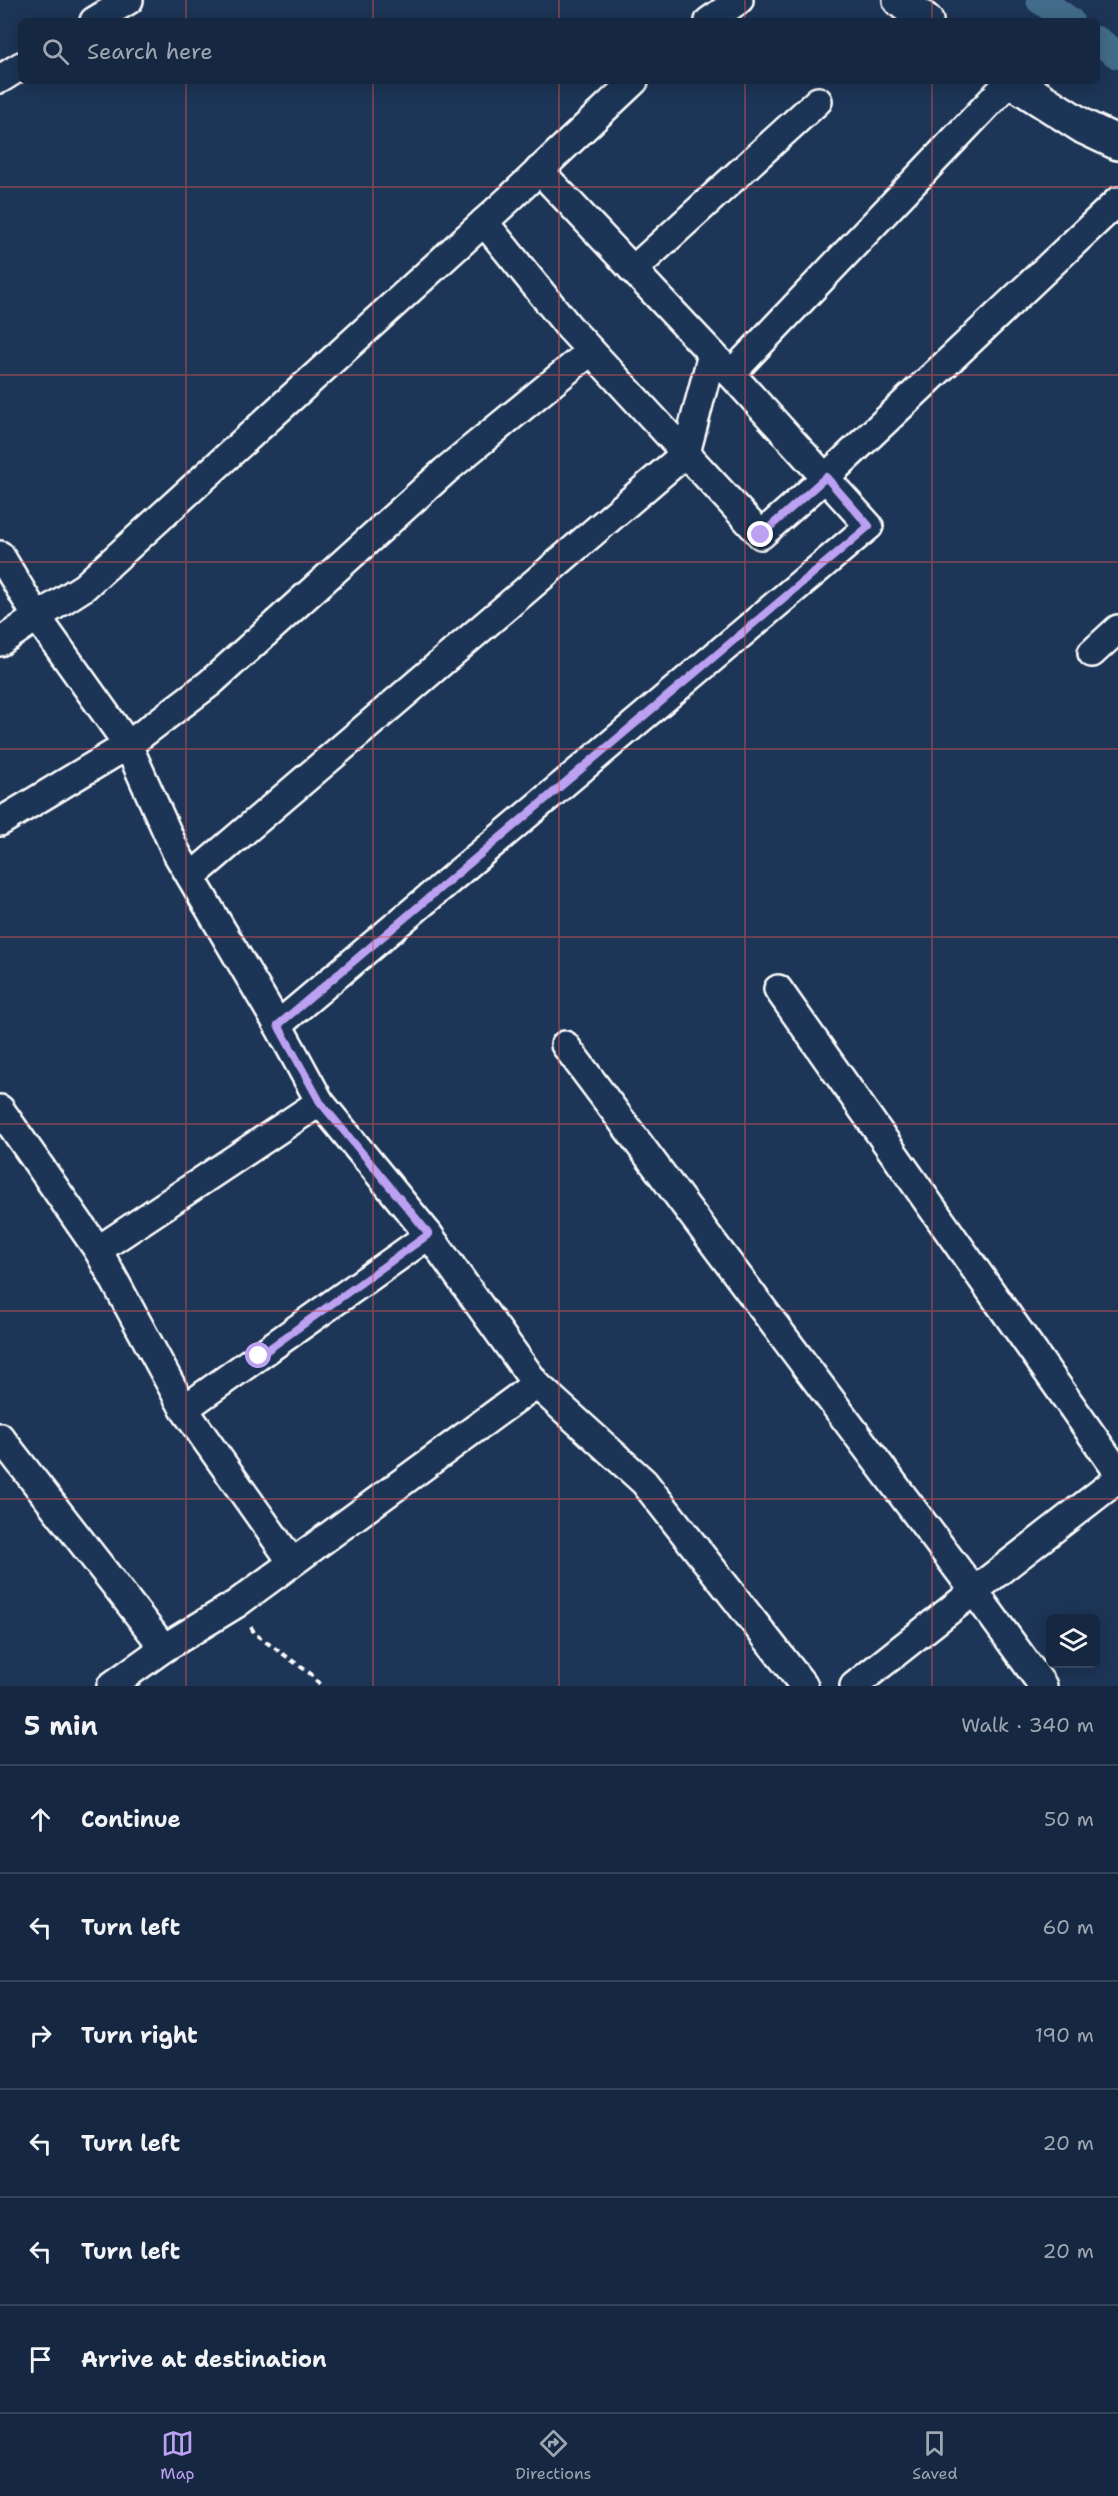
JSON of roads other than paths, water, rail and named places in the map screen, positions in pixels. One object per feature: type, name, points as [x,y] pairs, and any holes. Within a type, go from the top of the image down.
[{"type":"street","points":[[99,18],[129,0]]},
{"type":"street","points":[[713,18],[739,0]]},
{"type":"street","points":[[900,0],[922,18]]},
{"type":"street","points":[[0,79],[18,68]]},
{"type":"street","points":[[0,642],[84,587],[484,222],[631,84]]},
{"type":"street","points":[[731,374],[1008,84]]},
{"type":"street","points":[[1016,84],[1084,127],[1118,143]]},
{"type":"street","points":[[633,270],[818,101]]},
{"type":"street","points":[[278,1025],[869,526],[731,374],[539,170]]},
{"type":"street","points":[[484,222],[591,351],[761,535],[826,477],[1118,201]]},
{"type":"street","points":[[0,822],[128,746],[210,683],[446,470],[591,351]]},
{"type":"street","points":[[191,877],[686,453],[711,354]]},
{"type":"street","points":[[0,555],[37,617],[128,746],[176,852],[278,1025],[320,1102],[429,1234],[536,1384],[644,1482],[804,1686]]},
{"type":"street","points":[[1092,653],[1118,629]]},
{"type":"street","points":[[778,989],[1118,1472]]},
{"type":"street","points":[[565,1045],[1043,1686]]},
{"type":"street","points":[[98,1250],[320,1102]]},
{"type":"street","points":[[0,1109],[98,1250],[184,1409],[292,1562]]},
{"type":"street","points":[[184,1409],[429,1234]]},
{"type":"street","points":[[111,1686],[164,1647],[236,1604],[536,1384]]},
{"type":"street","points":[[0,1437],[164,1647]]},
{"type":"street","points":[[854,1686],[1118,1479]]},
{"type":"waterway","points":[[1040,0],[1066,18]]},
{"type":"waterway","points":[[1100,42],[1118,55]]}]
